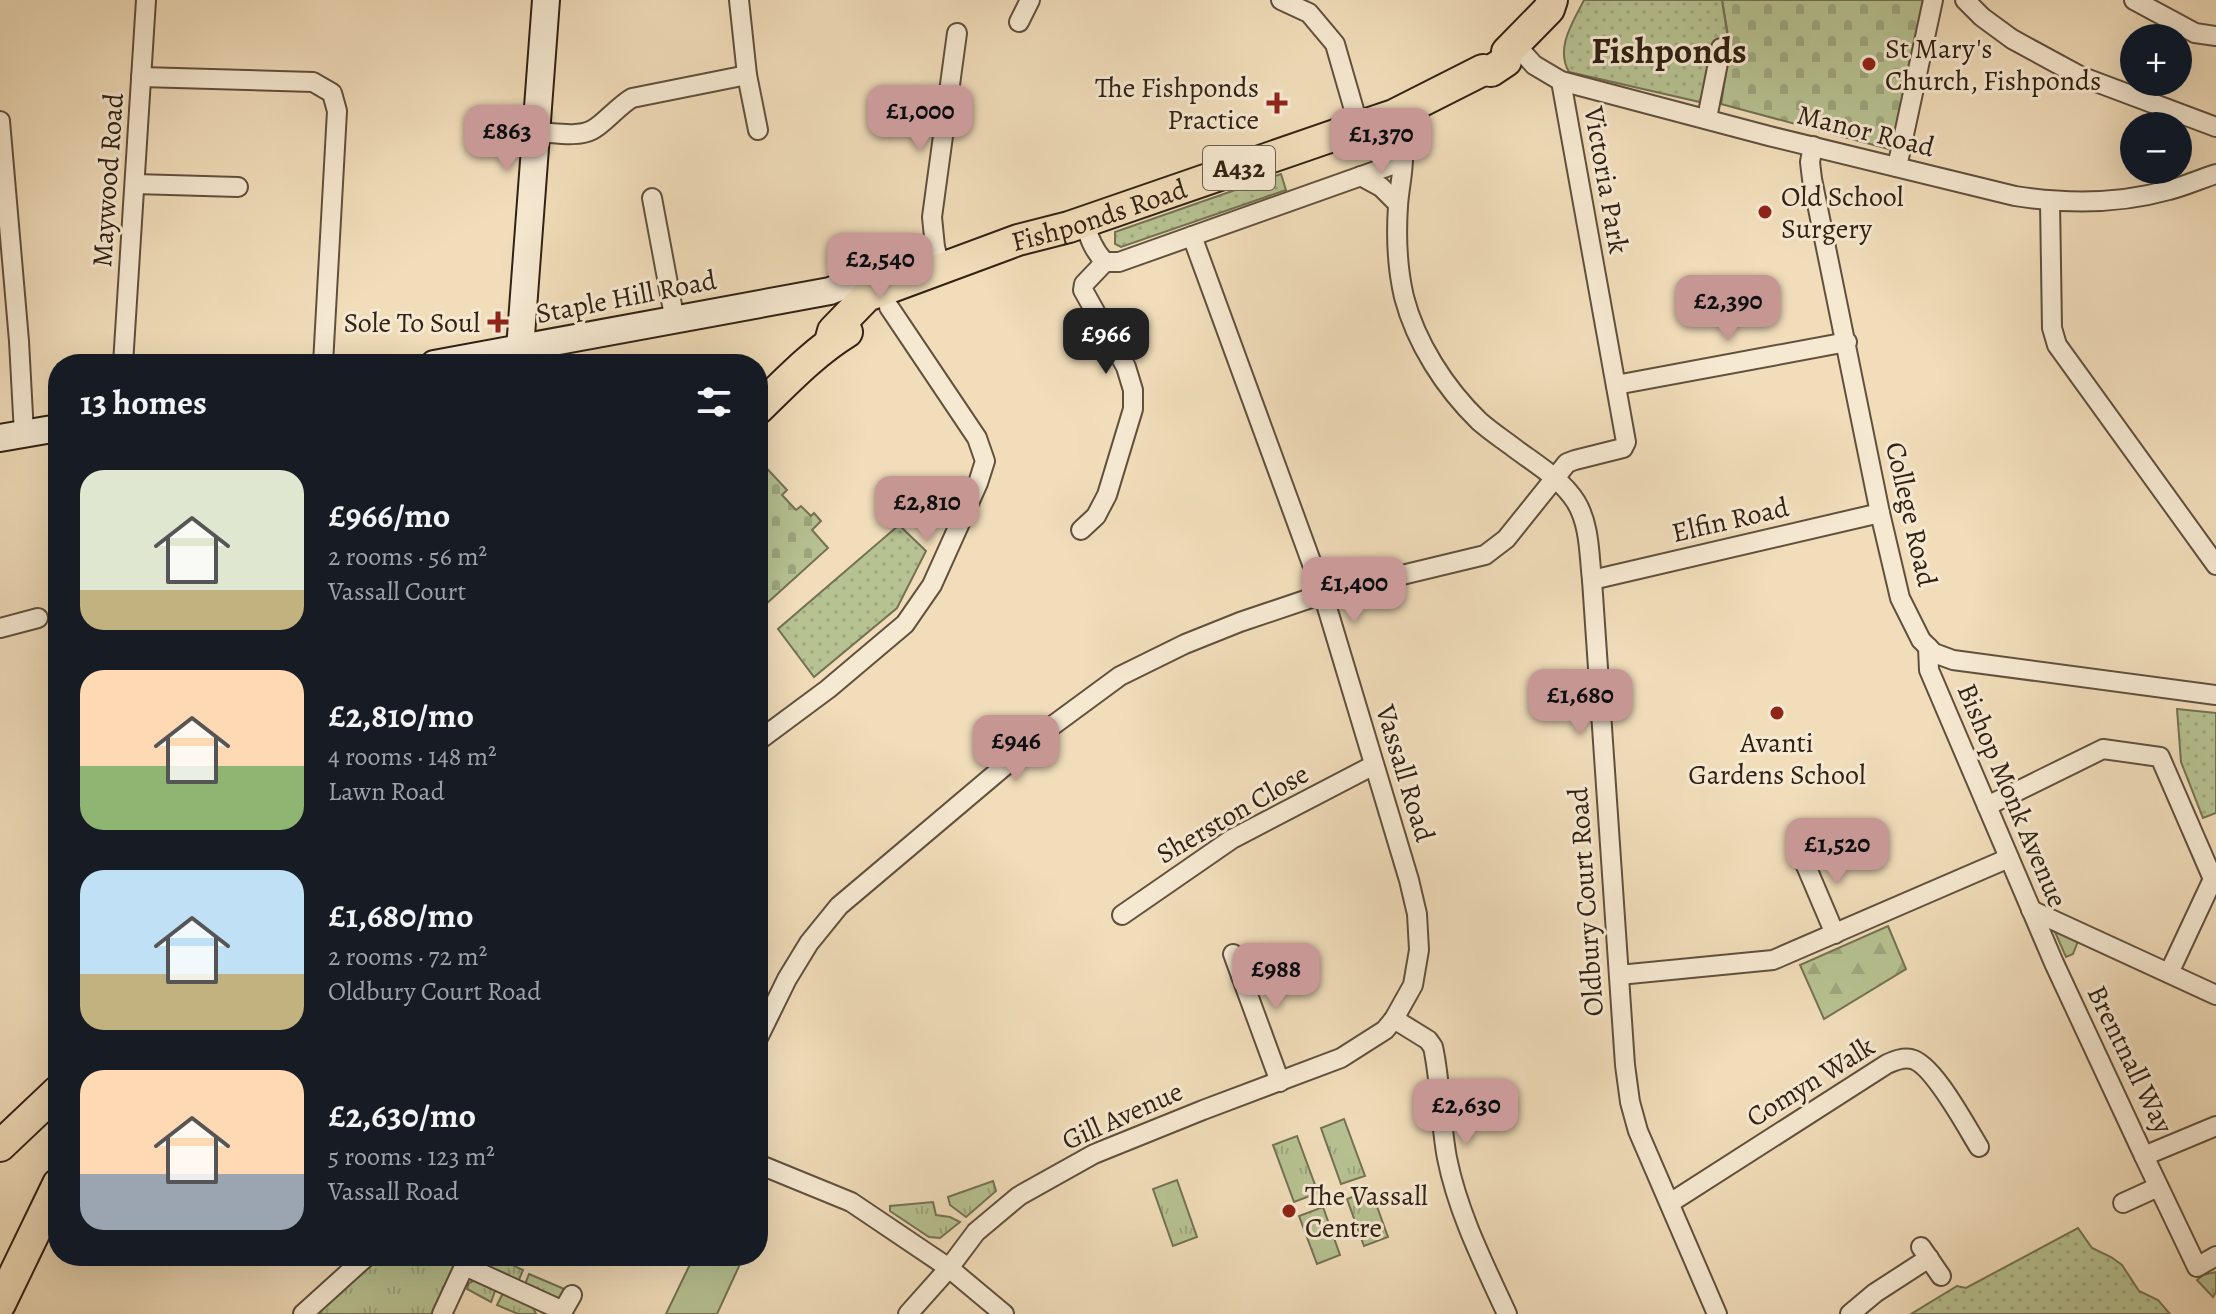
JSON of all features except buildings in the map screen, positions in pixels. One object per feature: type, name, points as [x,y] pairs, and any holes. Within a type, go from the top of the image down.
[{"type":"main road","points":[[520,349],[546,0]]},
{"type":"main road","name":"Fishponds Road","points":[[878,301],[923,288],[934,271],[1018,240],[1084,221],[1394,115],[1502,56],[1549,9],[1552,0]]},
{"type":"main road","name":"Staple Hill Road","points":[[491,354],[830,291],[900,270],[934,271]]},
{"type":"main road","name":"Staple Hill Road","points":[[830,291],[878,301]]},
{"type":"main road","name":"A432","points":[[768,400],[830,342],[833,331],[878,301]]},
{"type":"main road","points":[[12,436],[48,430]]},
{"type":"main road","points":[[0,1146],[48,1100]]},
{"type":"main road","points":[[0,1304],[48,1205]]},
{"type":"street","name":"Maywood Road","points":[[124,354],[146,0]]},
{"type":"street","points":[[739,0],[747,75],[758,130]]},
{"type":"street","points":[[1019,22],[1030,0]]},
{"type":"street","points":[[1281,0],[1309,13],[1335,44],[1359,127]]},
{"type":"street","points":[[1897,167],[1933,0]]},
{"type":"street","points":[[1965,0],[2012,39],[2080,76],[2216,127]]},
{"type":"street","points":[[2134,0],[2195,33],[2216,36]]},
{"type":"street","points":[[934,271],[932,217],[957,33]]},
{"type":"street","points":[[1707,118],[1721,48]]},
{"type":"street","name":"Manor Road","points":[[1502,56],[1534,65],[1561,81],[1897,167],[2050,202],[2112,201],[2169,190],[2216,174]]},
{"type":"street","points":[[535,132],[578,133],[592,130],[632,98],[747,75]]},
{"type":"street","points":[[141,77],[313,82],[332,93],[337,111],[324,354]]},
{"type":"street","name":"Victoria Park","points":[[1554,478],[1567,463],[1623,448],[1626,442],[1561,81]]},
{"type":"street","name":"Oldbury Court Road","points":[[1394,115],[1404,167],[1398,204],[1397,255],[1405,298],[1417,332],[1435,366],[1457,397],[1481,423],[1554,478],[1571,495],[1580,510],[1588,541],[1592,580],[1625,1065],[1632,1112],[1717,1314]]},
{"type":"street","points":[[0,121],[19,341],[12,436]]},
{"type":"street","name":"College Road","points":[[1813,146],[1810,162],[1812,179],[1880,513],[1900,598],[1921,640],[1928,647]]},
{"type":"street","points":[[1082,531],[1096,516],[1107,495],[1133,409],[1133,390],[1126,367],[1083,290],[1084,284],[1105,262],[1119,262],[1395,164],[1403,152]]},
{"type":"street","points":[[1361,176],[1381,187],[1398,204]]},
{"type":"street","points":[[135,184],[238,187]]},
{"type":"street","points":[[652,198],[675,321]]},
{"type":"street","points":[[2050,202],[2052,328],[2057,345],[2216,565]]},
{"type":"street","points":[[1084,221],[1094,250],[1105,262]]},
{"type":"street","name":"Vassall Road","points":[[1192,236],[1323,594],[1409,880],[1417,914],[1419,950],[1413,985],[1394,1019]]},
{"type":"street","points":[[768,734],[828,689],[905,624],[932,585],[985,461],[977,438],[878,301]]},
{"type":"street","points":[[1616,385],[1847,342]]},
{"type":"street","points":[[768,1018],[809,943],[839,906],[1052,726],[1120,676],[1185,644],[1323,594],[1485,555],[1506,539],[1554,478]]},
{"type":"street","name":"Elfin Road","points":[[1592,580],[1880,513]]},
{"type":"street","points":[[0,628],[38,618]]},
{"type":"street","points":[[1928,647],[1934,653],[1953,660],[2216,695]]},
{"type":"street","name":"Bishop Monk Avenue","points":[[1928,647],[1929,670],[2054,963]]},
{"type":"street","points":[[1987,806],[2103,749],[2160,757],[2213,879],[2169,973]]},
{"type":"street","name":"Sherston Close","points":[[1122,915],[1219,846],[1374,765]]},
{"type":"street","points":[[1801,854],[1835,934]]},
{"type":"street","points":[[1619,975],[1773,960],[2009,858]]},
{"type":"street","name":"Brentnall Way","points":[[2031,910],[2216,995]]},
{"type":"street","points":[[1233,954],[1280,1082]]},
{"type":"street","name":"Brentnall Way","points":[[2054,963],[2144,1156],[2216,1126]]},
{"type":"street","points":[[1241,976],[1267,967]]},
{"type":"street","points":[[1394,1019],[1428,1040],[1433,1047],[1442,1127],[1456,1194],[1502,1312]]},
{"type":"street","name":"Gill Avenue","points":[[908,1314],[976,1232],[1019,1196],[1094,1154],[1341,1058],[1385,1030],[1394,1019]]},
{"type":"street","name":"Comyn Walk","points":[[1670,1203],[1887,1064],[1903,1059],[1918,1062],[1930,1072],[1979,1147]]},
{"type":"street","points":[[1946,1132],[1963,1122]]},
{"type":"street","points":[[2144,1156],[2197,1267],[2216,1256]]},
{"type":"street","points":[[768,1168],[851,1202],[949,1268],[1004,1314]]},
{"type":"street","points":[[2123,1203],[2158,1187]]},
{"type":"street","points":[[1850,1314],[1925,1252],[1941,1276]]},
{"type":"street","points":[[303,1314],[356,1266]]},
{"type":"street","points":[[442,1314],[465,1266]]},
{"type":"street","points":[[478,1266],[566,1307]]},
{"type":"green space","points":[[1584,0],[1722,0],[1728,39],[1716,42],[1704,103],[1569,72],[1565,63],[1565,44]]},
{"type":"green space","points":[[1722,0],[1927,0],[1896,151],[1721,104],[1730,47]]},
{"type":"green space","points":[[1281,174],[1286,190],[1121,247],[1115,244],[1115,232]]},
{"type":"green space","points":[[768,470],[787,490],[782,495],[796,510],[801,506],[821,521],[812,530],[828,548],[768,602]]},
{"type":"green space","points":[[899,525],[926,551],[897,608],[814,677],[778,629]]},
{"type":"green space","points":[[2177,709],[2216,713],[2216,813],[2203,818],[2181,762]]},
{"type":"green space","points":[[1888,926],[1906,969],[1824,1019],[1800,965]]},
{"type":"green space","points":[[2062,929],[2080,936],[2073,954],[2066,957],[2055,932]]},
{"type":"green space","points":[[1344,1119],[1365,1176],[1341,1184],[1321,1128]]},
{"type":"green space","points":[[1297,1136],[1318,1193],[1294,1202],[1273,1145]]},
{"type":"green space","points":[[1177,1180],[1197,1237],[1173,1246],[1153,1189]]},
{"type":"green space","points":[[993,1181],[996,1191],[966,1217],[950,1205],[948,1197]]},
{"type":"green space","points":[[1371,1190],[1388,1237],[1364,1246],[1347,1199]]},
{"type":"green space","points":[[933,1202],[936,1215],[960,1222],[940,1238],[929,1237],[890,1211],[890,1206]]},
{"type":"green space","points":[[1323,1207],[1340,1255],[1317,1264],[1299,1216]]},
{"type":"green space","points":[[2078,1228],[2092,1248],[2122,1265],[2139,1291],[2158,1300],[2170,1314],[1911,1314],[1957,1286],[1966,1288]]},
{"type":"green space","points":[[367,1266],[457,1266],[435,1314],[314,1314]]},
{"type":"green space","points":[[481,1266],[514,1266],[523,1270],[518,1282]]},
{"type":"green space","points":[[689,1266],[739,1266],[717,1314],[666,1314]]},
{"type":"green space","points":[[2216,1272],[2216,1292],[2213,1297],[2197,1280]]},
{"type":"green space","points":[[529,1274],[569,1291],[561,1302],[524,1287]]},
{"type":"green space","points":[[475,1280],[496,1288],[491,1302],[467,1289],[469,1283]]},
{"type":"green space","points":[[504,1291],[531,1303],[536,1314],[518,1314],[497,1305]]},
{"type":"place","name":"St Mary's Church, Fishponds","points":[[1869,64]]},
{"type":"place","name":"The Fishponds Practice","points":[[1277,103]]},
{"type":"place","name":"Old School Surgery","points":[[1765,212]]},
{"type":"place","name":"Sole To Soul","points":[[498,322]]},
{"type":"place","name":"Avanti Gardens School","points":[[1777,713]]},
{"type":"place","name":"The Vassall Centre","points":[[1289,1211]]},
{"type":"district","name":"Fishponds","points":[[1669,50]]}]
